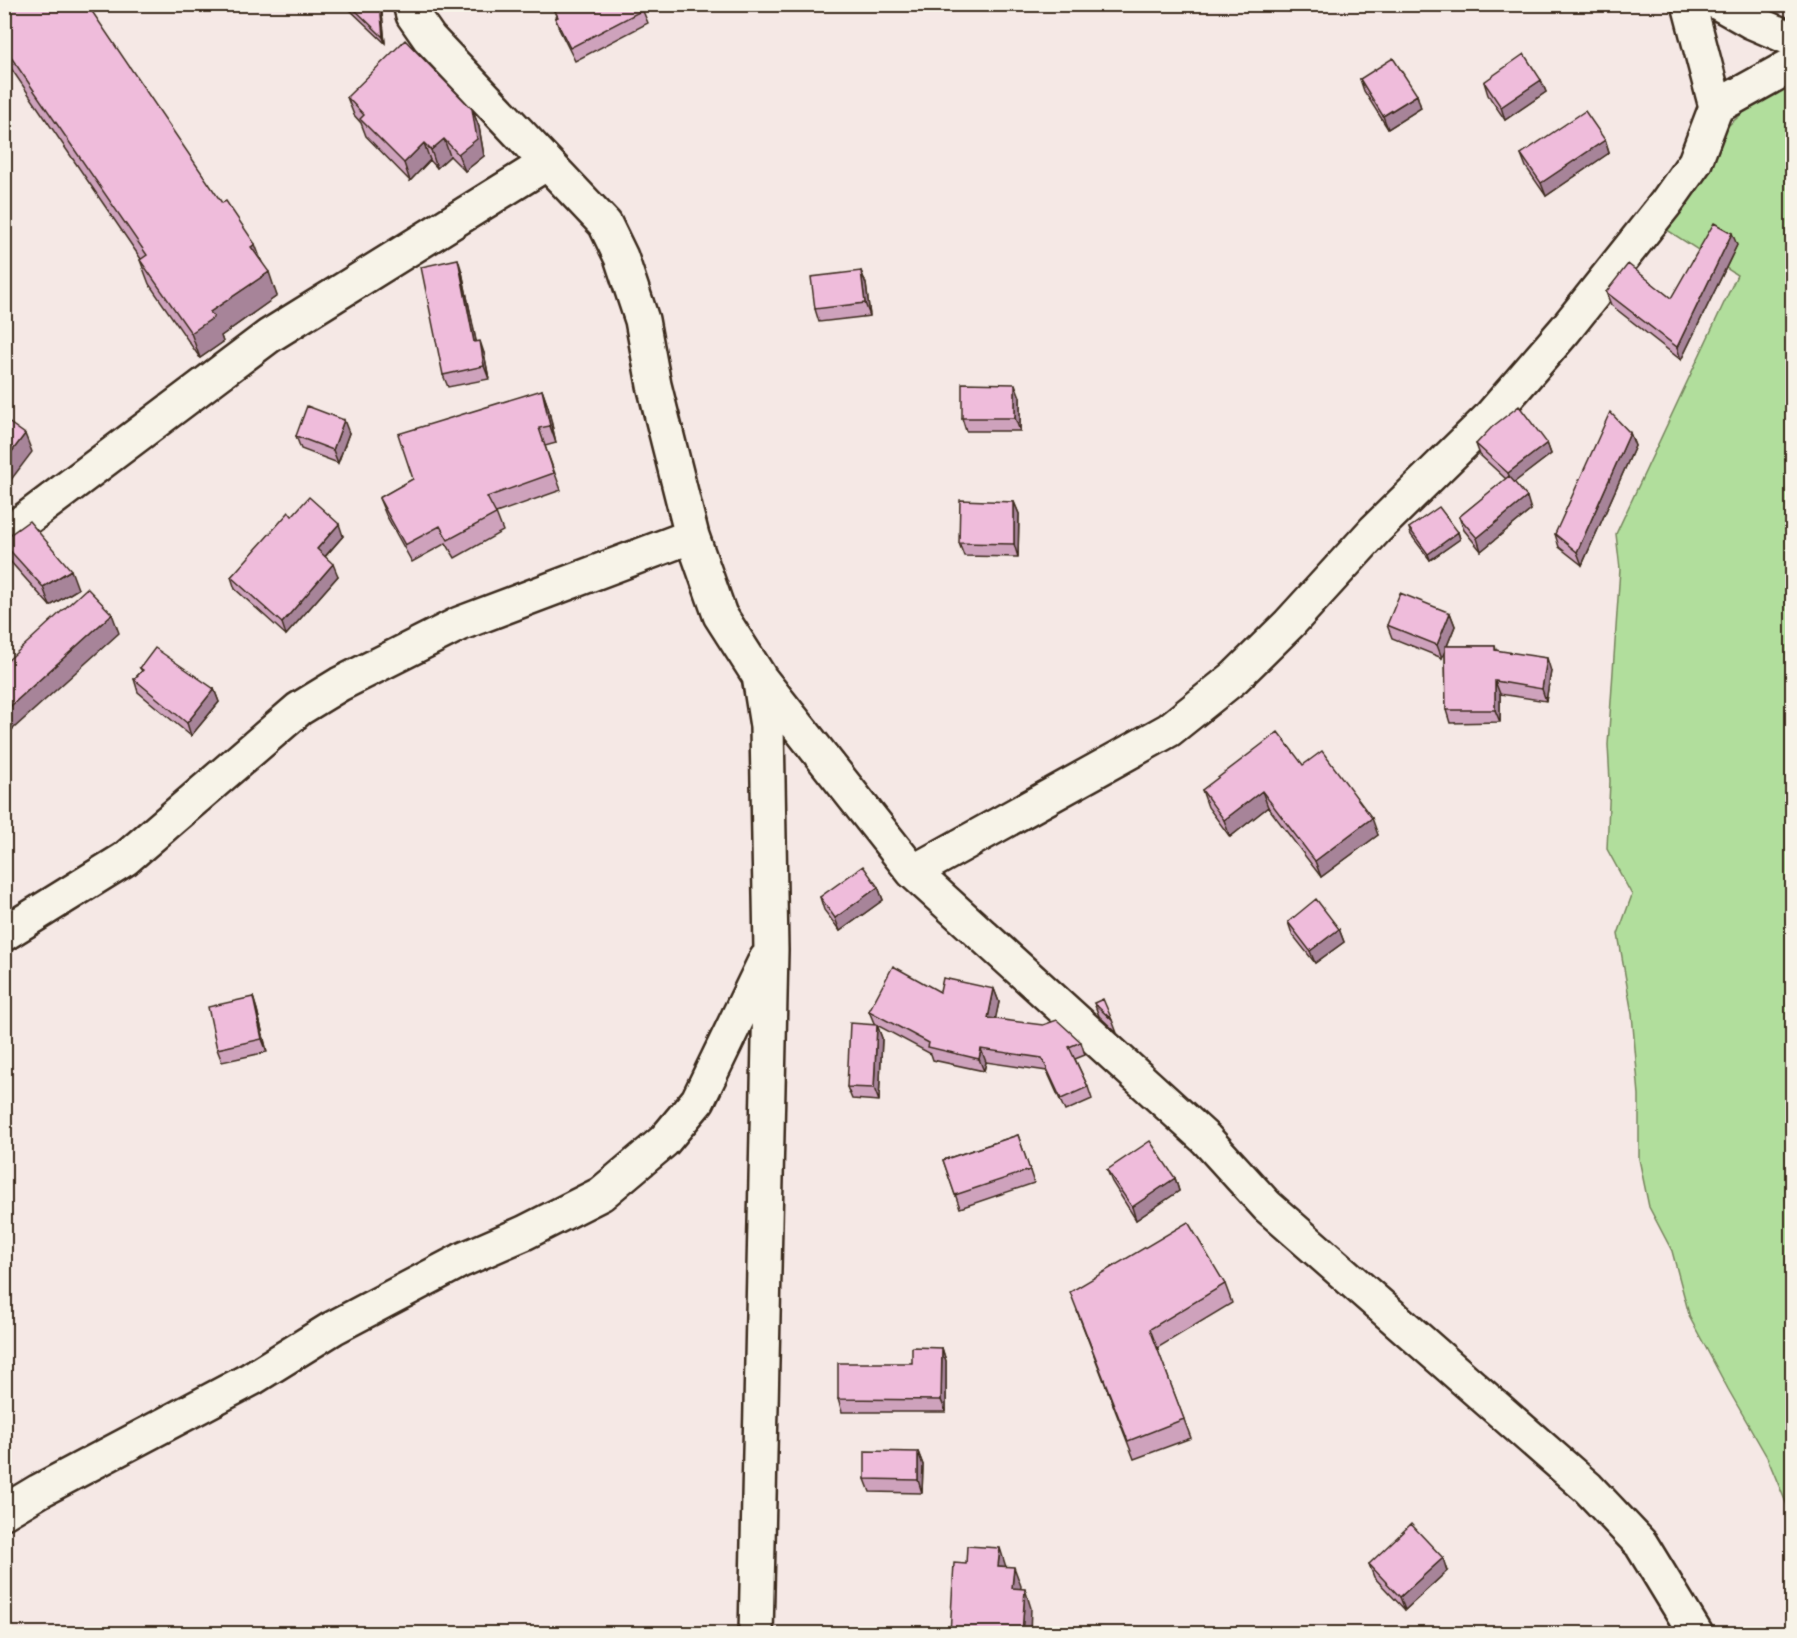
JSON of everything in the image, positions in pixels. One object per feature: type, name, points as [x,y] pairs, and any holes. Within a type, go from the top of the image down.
[{"type":"street","points":[[410,4],[413,15],[429,38],[605,224],[621,257],[642,320],[654,385],[692,536],[720,615],[759,676],[914,872],[1206,1139],[1267,1206],[1588,1488],[1641,1544],[1696,1634]]},
{"type":"street","points":[[914,872],[1169,730],[1234,678],[1289,624],[1375,530],[1489,418],[1542,359],[1666,203],[1695,162],[1716,107],[1689,4]]},
{"type":"street","points":[[1720,4],[1750,21],[1792,39]]},
{"type":"street","points":[[1716,107],[1792,65]]},
{"type":"street","points":[[13,529],[269,336],[547,163]]},
{"type":"street","points":[[4,934],[125,859],[299,709],[340,684],[459,624],[692,536]]},
{"type":"street","points":[[756,1634],[771,950],[767,726],[759,676]]},
{"type":"street","points":[[4,1512],[50,1485],[251,1379],[333,1328],[462,1260],[524,1233],[601,1194],[664,1141],[698,1100],[771,950]]},
{"type":"green space","points":[[1792,71],[1792,1517],[1767,1457],[1690,1318],[1672,1251],[1649,1207],[1639,1159],[1639,1095],[1632,1014],[1618,934],[1632,895],[1607,849],[1610,781],[1608,745],[1620,569],[1616,534],[1737,275],[1664,228],[1716,136]]},
{"type":"building","points":[[9,4],[87,4],[222,203],[226,201],[255,244],[251,247],[269,272],[210,312],[214,317],[191,333],[140,260],[147,255],[4,47],[4,8]]},
{"type":"building","points":[[349,4],[380,4],[383,37]]},
{"type":"building","points":[[552,4],[640,4],[643,10],[570,48],[555,18],[558,17]]},
{"type":"building","points":[[405,40],[472,109],[477,139],[458,154],[444,139],[431,150],[424,143],[404,163],[360,119],[364,115],[347,97]]},
{"type":"building","points":[[1524,54],[1541,80],[1501,107],[1484,82]]},
{"type":"building","points":[[1393,58],[1417,95],[1383,116],[1360,79]]},
{"type":"building","points":[[1585,111],[1605,140],[1541,183],[1521,154]]},
{"type":"building","points":[[1714,223],[1732,233],[1677,347],[1606,292],[1628,264],[1671,298]]},
{"type":"building","points":[[458,259],[474,342],[480,341],[484,366],[443,375],[421,267]]},
{"type":"building","points":[[861,271],[865,303],[815,309],[811,277]]},
{"type":"building","points":[[962,383],[1015,384],[1015,418],[962,418]]},
{"type":"building","points":[[542,390],[550,426],[539,428],[554,473],[487,497],[496,514],[448,540],[440,526],[405,545],[379,498],[413,479],[398,434]]},
{"type":"building","points":[[307,406],[344,420],[333,450],[296,436]]},
{"type":"building","points":[[1519,406],[1547,443],[1508,473],[1476,444],[1492,427]]},
{"type":"building","points":[[1610,412],[1630,433],[1577,552],[1555,534]]},
{"type":"building","points":[[4,419],[25,434],[4,462]]},
{"type":"building","points":[[1509,476],[1527,497],[1477,538],[1459,517]]},
{"type":"building","points":[[309,497],[339,524],[317,549],[333,564],[282,623],[231,577],[289,512],[292,516]]},
{"type":"building","points":[[960,500],[1014,502],[1014,544],[959,543]]},
{"type":"building","points":[[1439,507],[1458,532],[1428,554],[1409,528]]},
{"type":"building","points":[[29,521],[71,570],[43,587],[4,544],[4,539]]},
{"type":"building","points":[[87,588],[112,614],[4,712],[4,664]]},
{"type":"building","points":[[1400,593],[1450,613],[1437,645],[1387,625]]},
{"type":"building","points":[[1445,646],[1495,646],[1495,650],[1547,658],[1542,689],[1495,681],[1495,710],[1446,710]]},
{"type":"building","points":[[155,648],[214,689],[187,723],[134,679],[143,670],[140,668]]},
{"type":"building","points":[[1278,732],[1303,765],[1322,751],[1372,818],[1315,861],[1262,791],[1224,820],[1202,790]]},
{"type":"building","points":[[863,866],[878,887],[835,918],[820,897]]},
{"type":"building","points":[[1316,899],[1339,929],[1310,951],[1288,922]]},
{"type":"building","points":[[893,966],[940,992],[943,978],[994,989],[988,1018],[1043,1025],[1057,1020],[1081,1042],[1069,1047],[1088,1087],[1061,1099],[1042,1058],[981,1049],[979,1059],[928,1047],[929,1043],[869,1011]]},
{"type":"building","points":[[253,997],[262,1039],[217,1049],[208,1007]]},
{"type":"building","points":[[1103,999],[1112,1020],[1094,1003]]},
{"type":"building","points":[[850,1023],[877,1025],[874,1088],[847,1087]]},
{"type":"building","points":[[1018,1135],[1030,1170],[955,1195],[943,1160]]},
{"type":"building","points":[[1150,1141],[1175,1178],[1132,1207],[1107,1170]]},
{"type":"building","points":[[1188,1222],[1225,1284],[1150,1329],[1184,1419],[1128,1441],[1070,1292]]},
{"type":"building","points":[[912,1347],[942,1348],[941,1400],[838,1399],[838,1363],[912,1363]]},
{"type":"building","points":[[865,1451],[918,1452],[918,1480],[865,1479]]},
{"type":"building","points":[[1411,1524],[1443,1558],[1400,1597],[1369,1564]]},
{"type":"building","points":[[967,1546],[1000,1548],[998,1566],[1014,1567],[1012,1588],[1025,1589],[1022,1634],[950,1634],[954,1563],[966,1564]]}]
